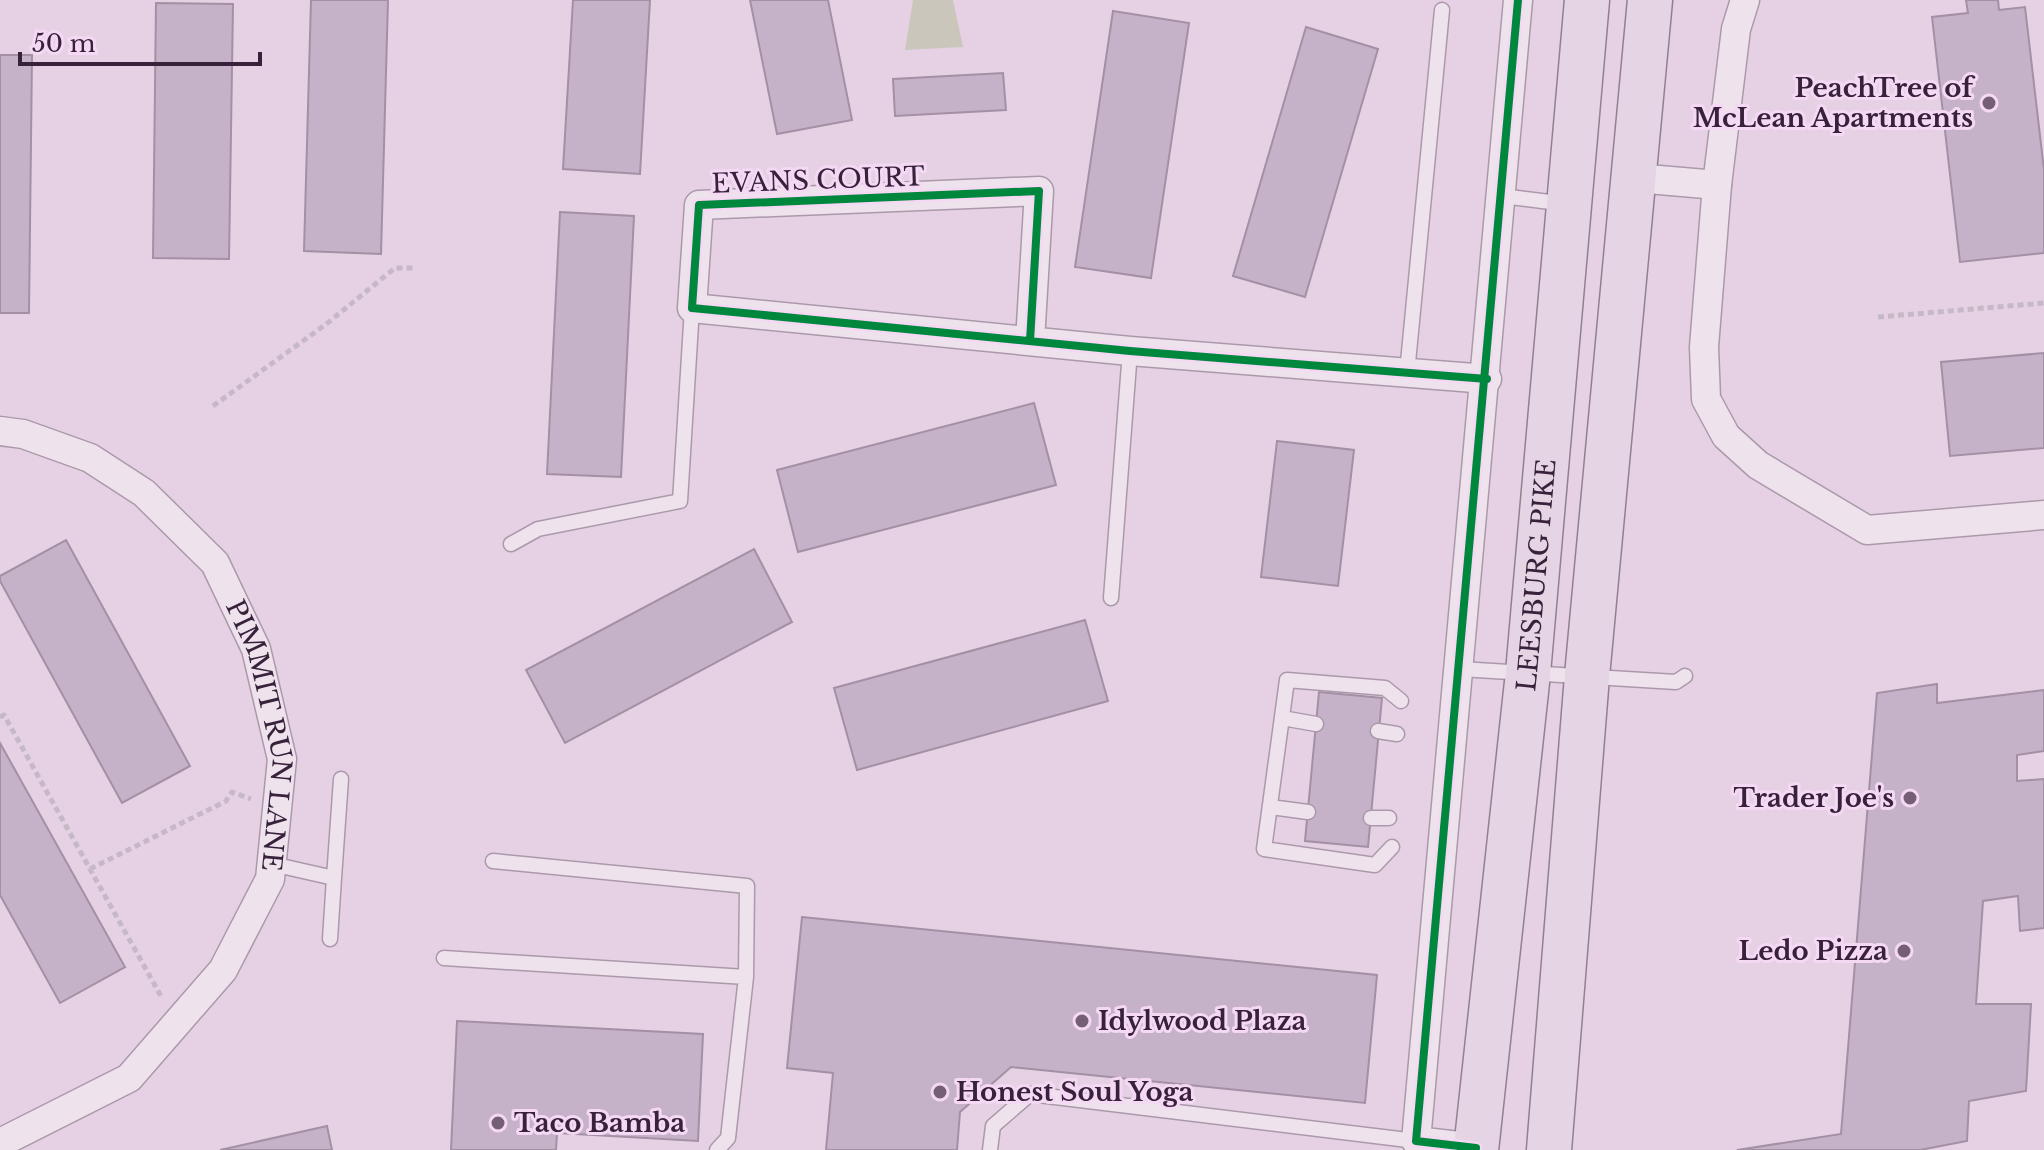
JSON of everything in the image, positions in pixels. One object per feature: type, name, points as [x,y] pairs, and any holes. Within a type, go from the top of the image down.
[{"type":"main road","name":"LEESBURG PIKE","points":[[1476,1149],[1528,673],[1587,0]]},
{"type":"main road","points":[[1549,1150],[1587,676],[1636,178],[1650,0]]},
{"type":"street","points":[[1476,1149],[1416,1141],[1487,379],[1518,0]]},
{"type":"street","points":[[1745,0],[1736,29],[1717,185],[1704,347],[1706,399],[1726,436],[1758,465],[1867,530],[2044,515]]},
{"type":"street","points":[[1636,178],[1717,185]]},
{"type":"street","name":"EVANS COURT","points":[[692,308],[699,205],[1039,191],[1030,341]]},
{"type":"street","points":[[692,308],[1130,351],[1487,379]]},
{"type":"street","name":"PIMMIT RUN LANE","points":[[0,431],[23,434],[90,458],[144,493],[215,563],[256,649],[282,759],[270,879],[223,970],[129,1078],[0,1143]]},
{"type":"lane","points":[[1407,373],[1442,10]]},
{"type":"lane","points":[[1502,196],[1569,204]]},
{"type":"lane","points":[[511,544],[538,529],[680,501],[692,308]]},
{"type":"lane","points":[[1111,598],[1130,351]]},
{"type":"lane","points":[[1460,669],[1676,682],[1685,676]]},
{"type":"lane","points":[[1392,847],[1375,865],[1264,849],[1287,680],[1385,688],[1401,701]]},
{"type":"lane","points":[[1282,718],[1316,724]]},
{"type":"lane","points":[[1378,731],[1397,734]]},
{"type":"lane","points":[[330,939],[341,779]]},
{"type":"lane","points":[[1270,807],[1308,812]]},
{"type":"lane","points":[[1371,818],[1389,818]]},
{"type":"lane","points":[[493,861],[747,886],[746,977],[728,1138],[717,1150]]},
{"type":"lane","points":[[272,864],[334,878]]},
{"type":"lane","points":[[444,958],[746,977]]},
{"type":"lane","points":[[990,1150],[993,1126],[1030,1094],[1416,1141]]},
{"type":"path","points":[[213,406],[313,334],[395,268],[415,268]]},
{"type":"path","points":[[1878,317],[2044,303]]},
{"type":"path","points":[[0,717],[4,715],[167,1008],[180,1019]]},
{"type":"path","points":[[90,869],[226,801],[232,792],[278,808]]},
{"type":"shaded area","points":[[913,0],[953,0],[963,47],[905,50]]},
{"type":"building","points":[[311,0],[388,0],[381,254],[304,251]]},
{"type":"building","points":[[573,0],[650,0],[640,174],[563,169]]},
{"type":"building","points":[[750,0],[828,0],[852,120],[777,134]]},
{"type":"building","name":"PeachTree of McLean Apartments","points":[[1966,0],[1998,0],[1999,10],[2025,7],[2044,170],[2044,253],[1960,262],[1932,17],[1968,13]]},
{"type":"building","points":[[156,3],[233,4],[229,259],[153,258]]},
{"type":"building","points":[[1113,11],[1189,23],[1151,278],[1075,267]]},
{"type":"building","points":[[1306,27],[1378,49],[1305,297],[1233,276]]},
{"type":"building","points":[[0,55],[32,55],[29,313],[0,313]]},
{"type":"building","points":[[1003,73],[1006,110],[895,116],[893,79]]},
{"type":"building","points":[[560,212],[634,216],[621,477],[547,474]]},
{"type":"building","points":[[2044,353],[2044,448],[1950,456],[1941,362]]},
{"type":"building","points":[[1034,403],[1056,485],[798,552],[777,470]]},
{"type":"building","points":[[1277,441],[1354,450],[1338,586],[1261,577]]},
{"type":"building","points":[[66,540],[190,766],[122,803],[0,581],[0,576]]},
{"type":"building","points":[[754,549],[792,622],[565,743],[526,670]]},
{"type":"building","points":[[1085,620],[1108,701],[857,770],[834,688]]},
{"type":"building","points":[[1937,684],[1937,703],[2044,690],[2044,751],[2017,755],[2017,781],[2044,779],[2044,928],[2020,931],[2018,896],[1983,901],[1976,1004],[2031,1004],[2026,1091],[1969,1101],[1967,1141],[1920,1150],[1737,1150],[1841,1134],[1877,693]]},
{"type":"building","points":[[1319,692],[1382,698],[1368,847],[1305,841]]},
{"type":"building","points":[[0,743],[125,967],[60,1003],[0,895]]},
{"type":"building","name":"Idylwood Plaza","points":[[802,917],[1377,975],[1365,1103],[1011,1067],[960,1112],[957,1150],[826,1150],[833,1073],[787,1068]]},
{"type":"building","points":[[457,1021],[703,1034],[698,1141],[557,1133],[556,1150],[451,1150]]},
{"type":"building","points":[[327,1126],[332,1150],[220,1150]]},
{"type":"cycle path","points":[[1476,1148],[1416,1141],[1518,0]]},
{"type":"cycle path","points":[[1030,341],[1039,191],[699,205],[692,308],[1130,351],[1487,379]]},
{"type":"place","name":"PeachTree of McLean Apartments","points":[[1989,103]]},
{"type":"place","name":"Trader Joe's","points":[[1910,798]]},
{"type":"place","name":"Ledo Pizza","points":[[1904,951]]},
{"type":"place","name":"Idylwood Plaza","points":[[1082,1021]]},
{"type":"place","name":"Honest Soul Yoga","points":[[940,1092]]},
{"type":"place","name":"Taco Bamba","points":[[498,1123]]}]
